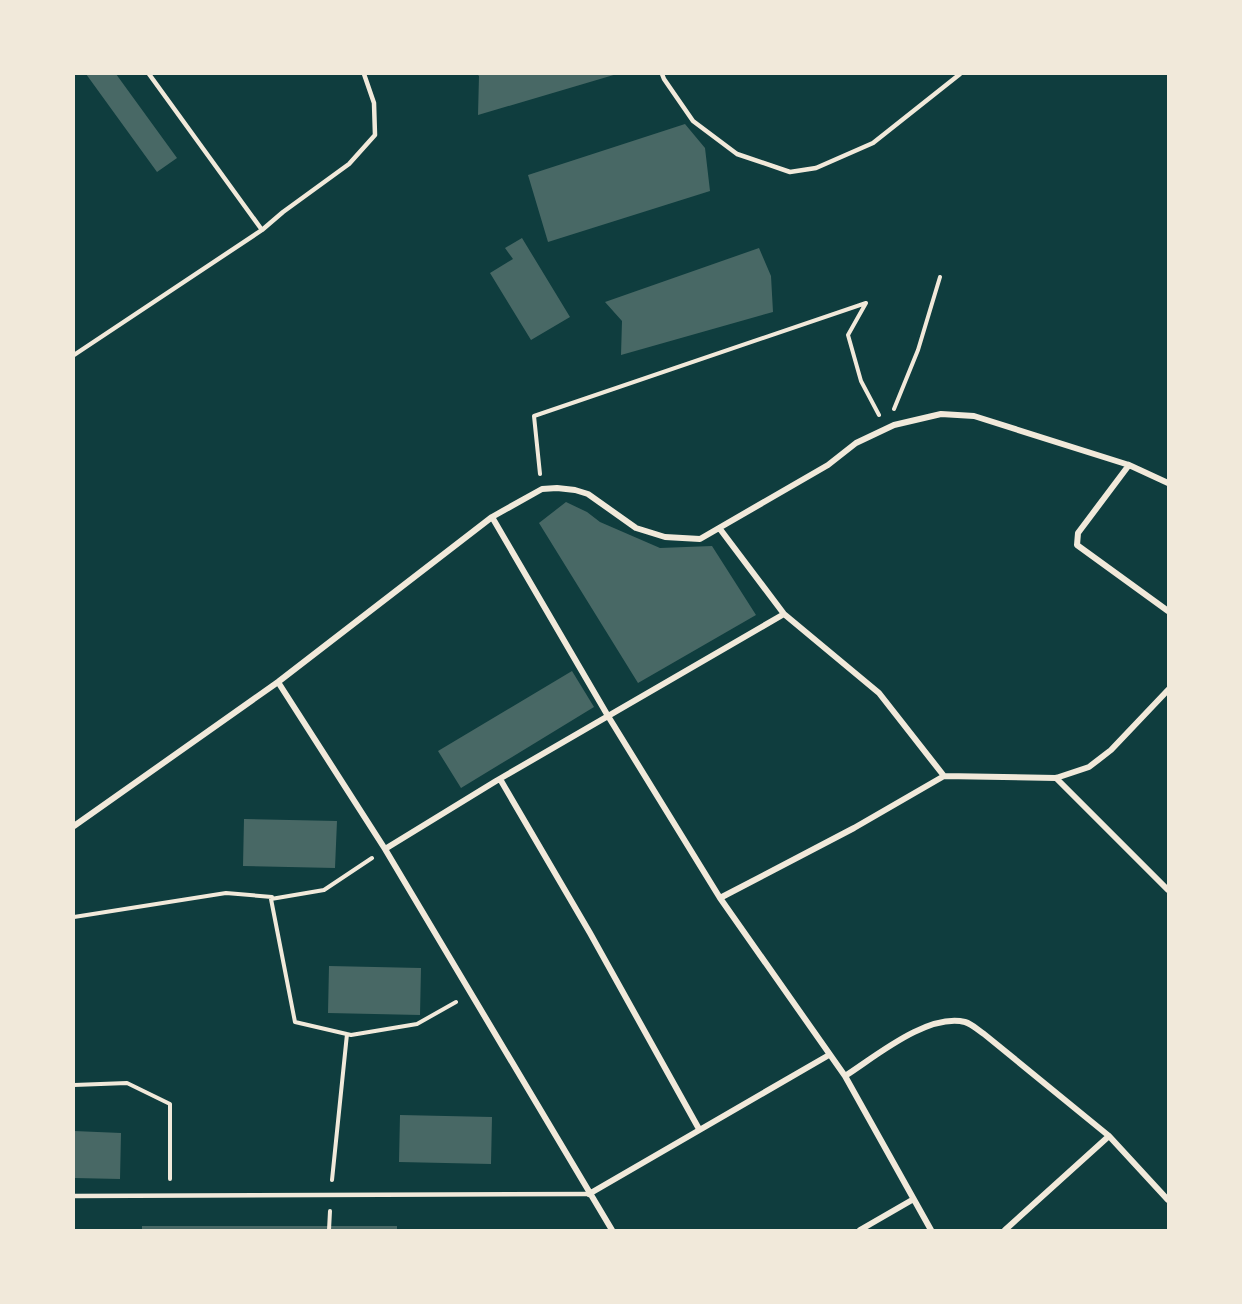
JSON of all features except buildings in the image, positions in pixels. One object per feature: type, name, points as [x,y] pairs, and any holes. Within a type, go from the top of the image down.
[{"type":"street","points":[[74,826],[278,682],[492,517],[542,489],[557,488],[588,494],[636,528],[666,537],[700,539],[828,465],[856,443],[886,429],[941,414],[974,416],[1129,465],[1168,483]]},
{"type":"street","points":[[1129,465],[1078,533],[1077,545],[1168,611]]},
{"type":"street","points":[[492,517],[608,716],[720,898],[845,1076],[912,1200],[931,1230]]},
{"type":"street","points":[[720,529],[784,614],[879,693],[944,776]]},
{"type":"street","points":[[385,849],[500,779],[784,614]]},
{"type":"street","points":[[278,682],[385,849],[612,1230]]},
{"type":"street","points":[[720,898],[854,828],[944,776],[1056,778],[1089,767],[1111,750],[1168,690]]},
{"type":"street","points":[[1056,778],[1168,890]]},
{"type":"street","points":[[500,779],[590,933],[699,1129]]},
{"type":"street","points":[[845,1076],[913,1033],[933,1024],[953,1021],[967,1023],[984,1034],[1109,1136],[1168,1200]]},
{"type":"street","points":[[589,1194],[829,1055]]},
{"type":"street","points":[[1005,1230],[1109,1136]]},
{"type":"street","points":[[860,1230],[912,1200]]},
{"type":"lane","points":[[149,74],[262,230]]},
{"type":"lane","points":[[74,354],[262,230],[349,164],[375,135],[374,103],[364,74]]},
{"type":"lane","points":[[662,74],[693,121],[737,154],[790,172],[816,168],[873,143],[960,74]]},
{"type":"lane","points":[[74,1196],[589,1194]]},
{"type":"path","points":[[886,429],[918,350],[940,278]]},
{"type":"path","points":[[542,489],[534,416],[866,303],[848,335],[861,381],[886,429]]},
{"type":"path","points":[[385,849],[324,890],[271,899],[295,1022],[347,1034],[417,1024],[470,993]]},
{"type":"path","points":[[74,917],[226,893],[279,898]]},
{"type":"path","points":[[330,1195],[347,1034]]},
{"type":"path","points":[[74,1085],[127,1083],[170,1104],[170,1196]]}]
